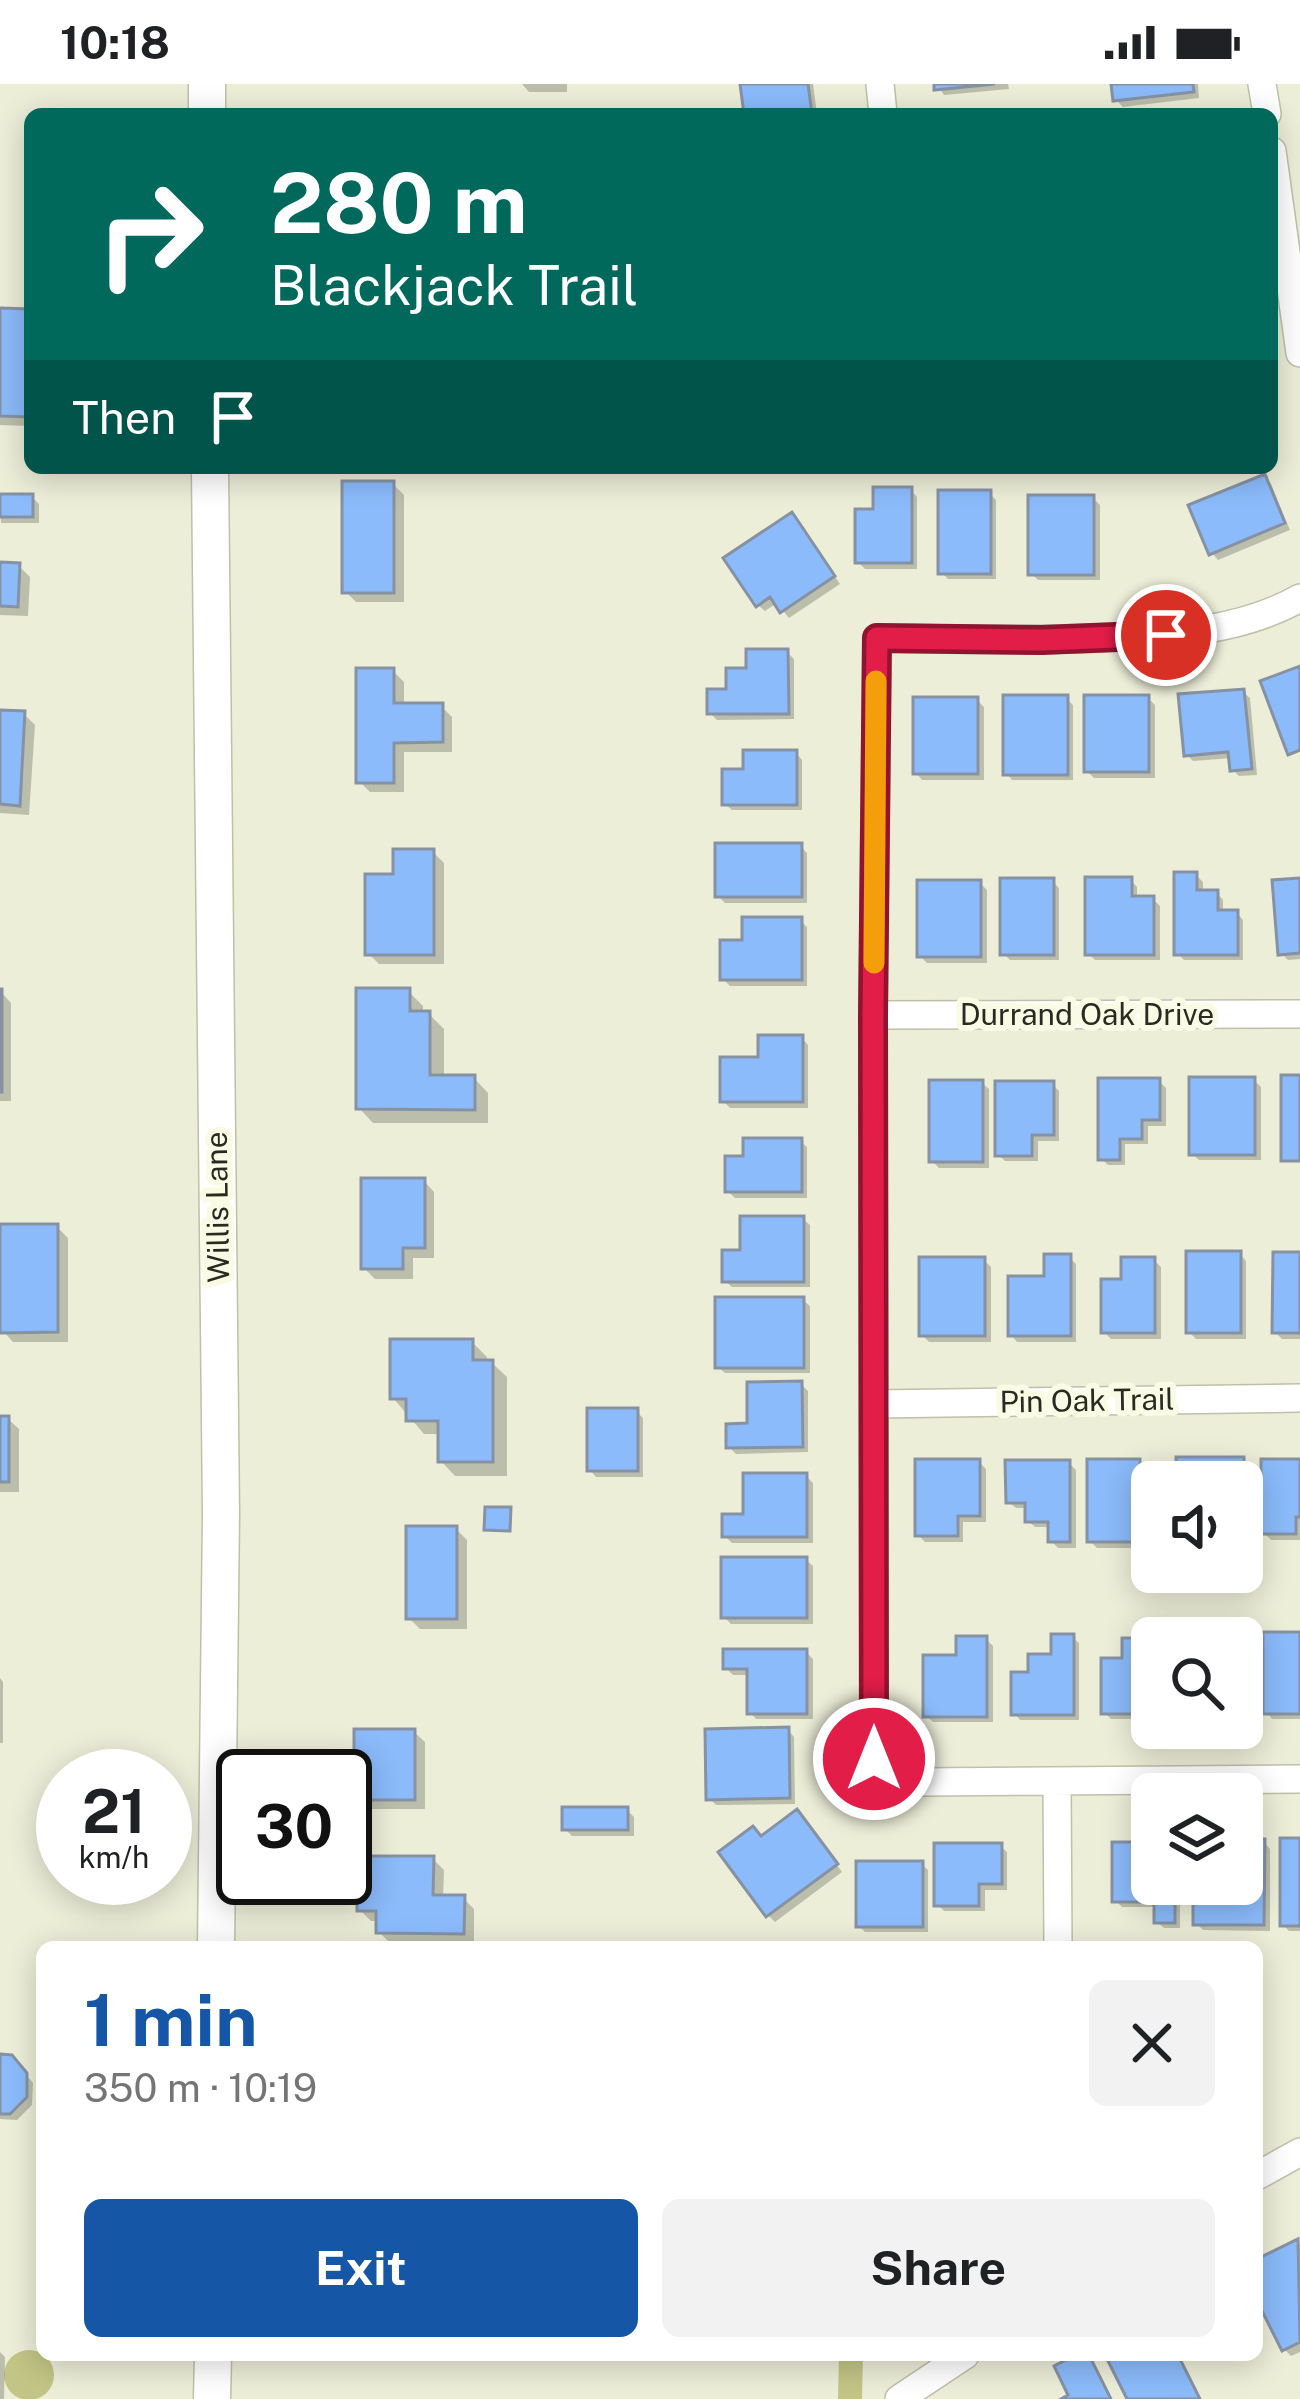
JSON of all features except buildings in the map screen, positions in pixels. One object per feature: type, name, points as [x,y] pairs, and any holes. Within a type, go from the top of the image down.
[{"type":"street","points":[[1278,194],[1300,353]]},
{"type":"street","name":"Willis Lane","points":[[209,474],[221,1514],[216,1941]]},
{"type":"street","points":[[1300,598],[1276,611],[1230,624],[1166,635],[1042,640],[877,638],[873,1015],[874,1759],[880,1773],[886,1779],[921,1782],[1300,1779]]},
{"type":"street","name":"Durrand Oak Drive","points":[[873,1015],[1300,1014]]},
{"type":"street","name":"Pin Oak Trail","points":[[874,1404],[1300,1398]]},
{"type":"street","points":[[1057,1781],[1058,1941]]},
{"type":"street","points":[[1263,2173],[1300,2152]]},
{"type":"street","points":[[212,2399],[213,2361]]},
{"type":"street","points":[[899,2399],[955,2361]]},
{"type":"green space","points":[[36,2351],[36,2361],[52,2365],[52,2385],[39,2398],[19,2398],[6,2385],[6,2365],[19,2352]]},
{"type":"green space","points":[[839,2361],[863,2361],[862,2399],[838,2399]]},
{"type":"slow traffic","points":[[874,963],[876,681]]},
{"type":"route","points":[[874,1759],[877,638],[1042,640],[1166,635]]}]
